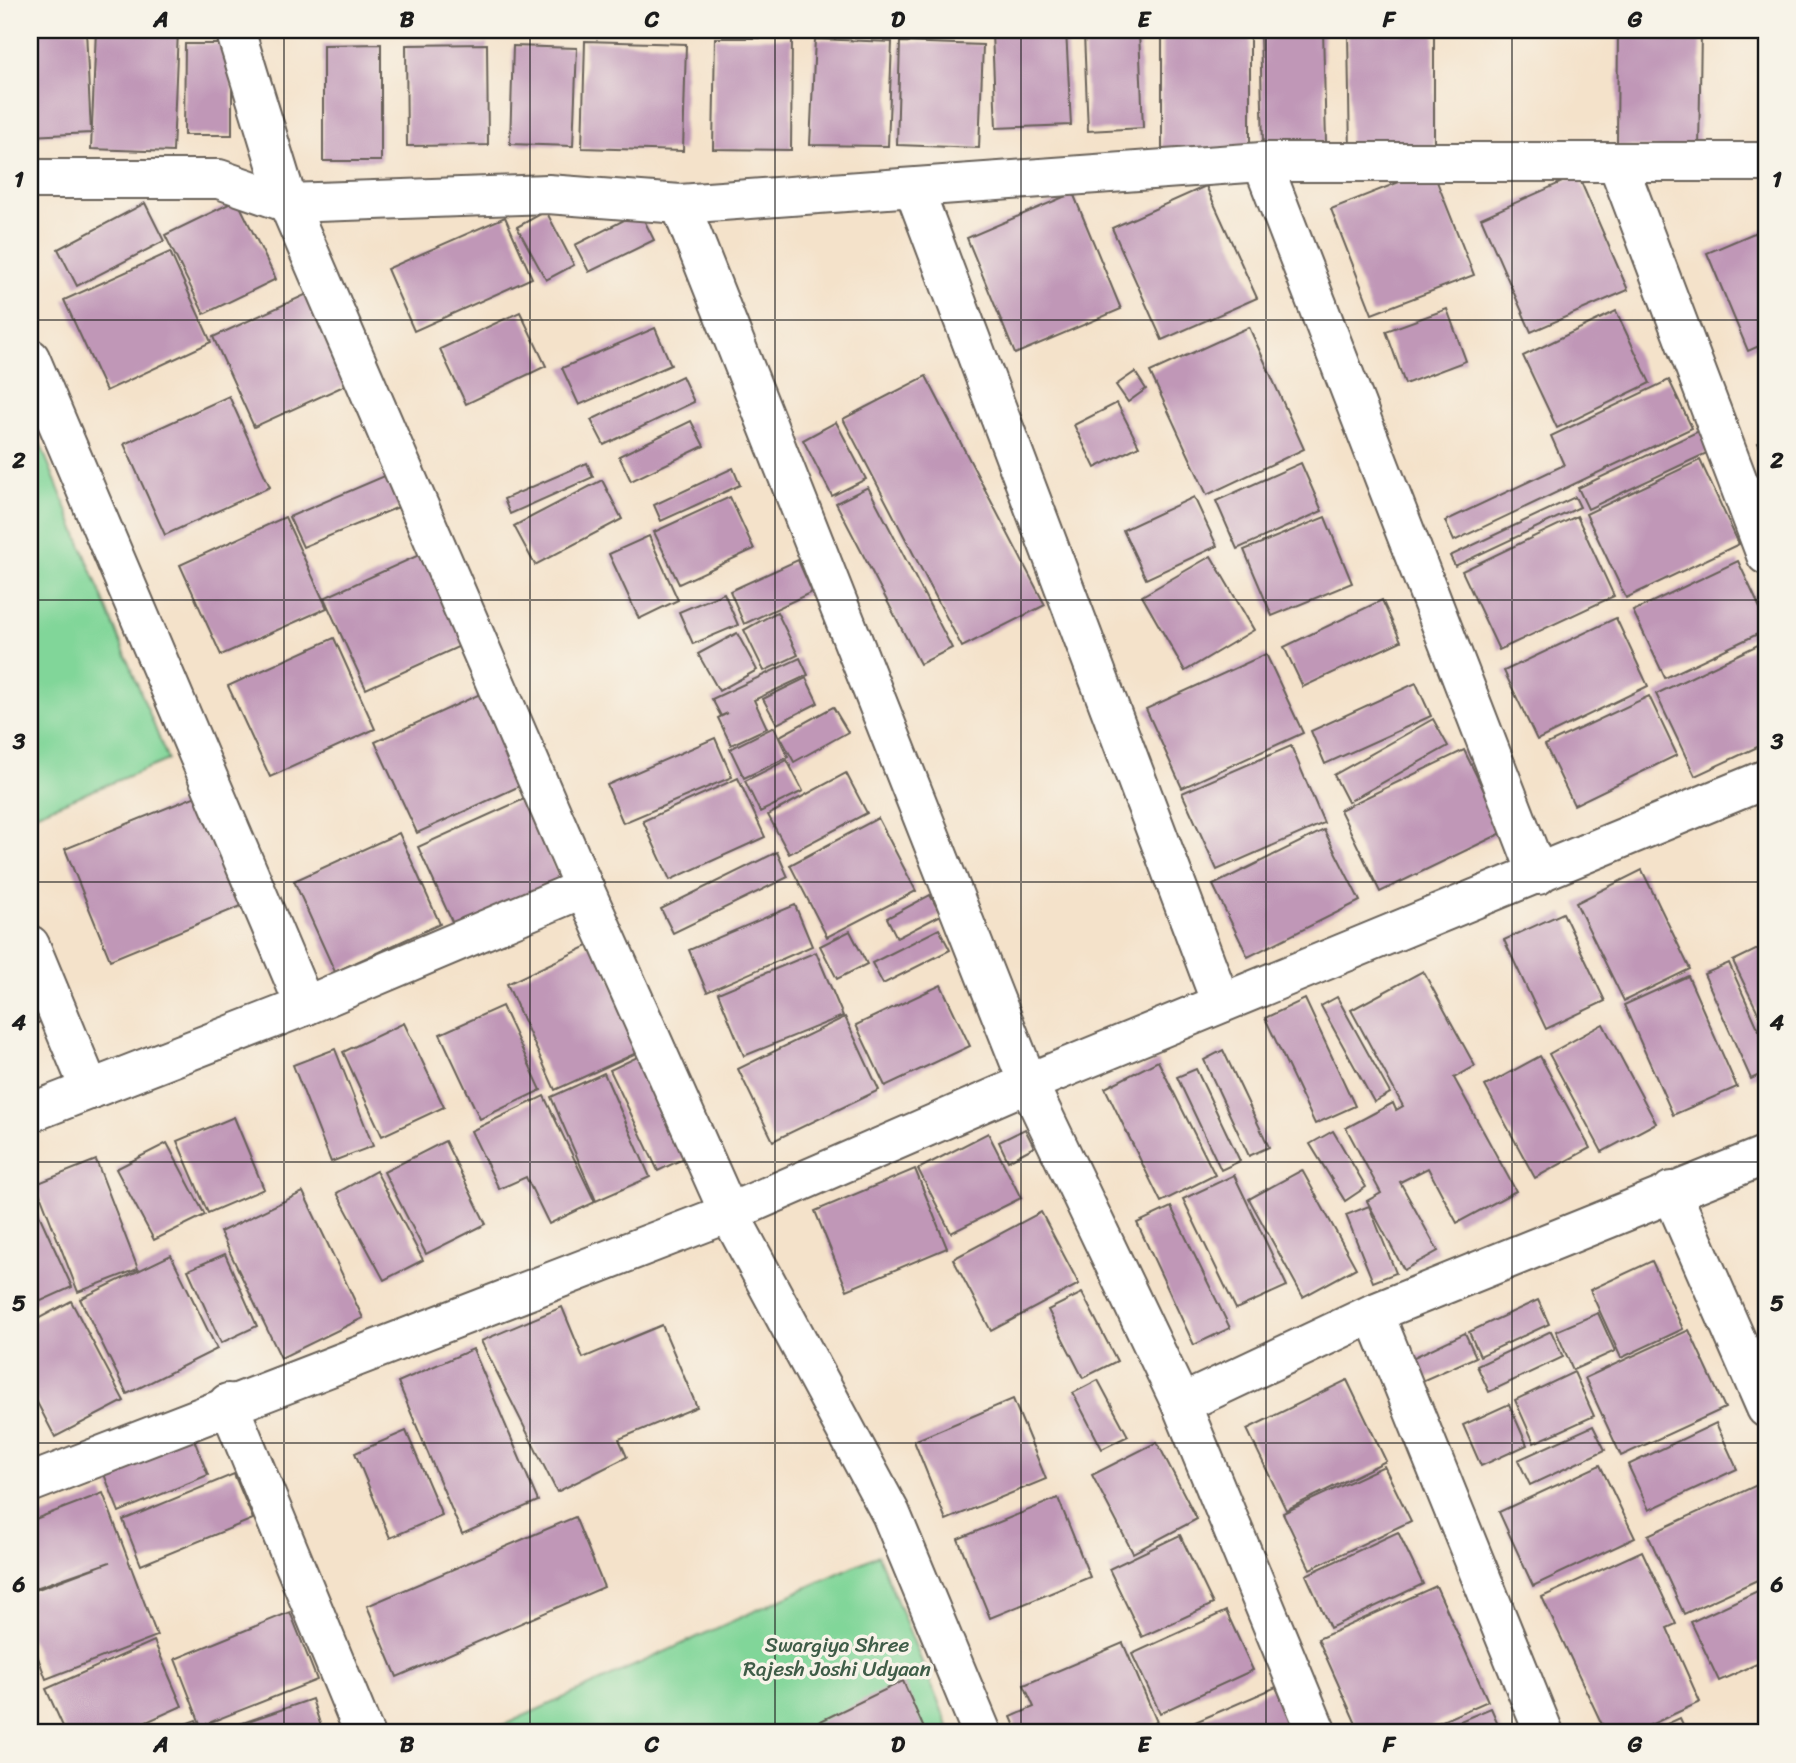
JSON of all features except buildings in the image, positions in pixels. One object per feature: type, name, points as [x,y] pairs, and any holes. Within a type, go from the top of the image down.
[{"type":"street","points":[[235,30],[288,203],[584,888],[729,1213],[891,1514],[982,1733]]},
{"type":"street","points":[[30,179],[219,179],[288,203],[548,194],[680,204],[1262,162],[1766,162]]},
{"type":"street","points":[[1262,162],[1538,875]]},
{"type":"street","points":[[1617,162],[1766,555]]},
{"type":"street","points":[[914,188],[1221,1003]]},
{"type":"street","points":[[680,204],[1028,1083],[1181,1404],[1317,1733]]},
{"type":"street","points":[[30,358],[305,1006]]},
{"type":"street","points":[[30,1483],[228,1404],[729,1213],[1028,1083],[1766,779]]},
{"type":"street","points":[[30,1113],[305,1006],[584,888]]},
{"type":"street","points":[[30,945],[90,1090]]},
{"type":"street","points":[[1181,1404],[1374,1313],[1671,1191],[1766,1155]]},
{"type":"street","points":[[1671,1191],[1766,1408]]},
{"type":"street","points":[[1374,1313],[1544,1733]]},
{"type":"street","points":[[228,1404],[365,1733]]},
{"type":"green space","points":[[30,418],[168,760],[30,816]]},
{"type":"green space","name":"Swargiya Shree Rajesh Joshi Udyaan","points":[[878,1555],[951,1733],[486,1733]]}]
